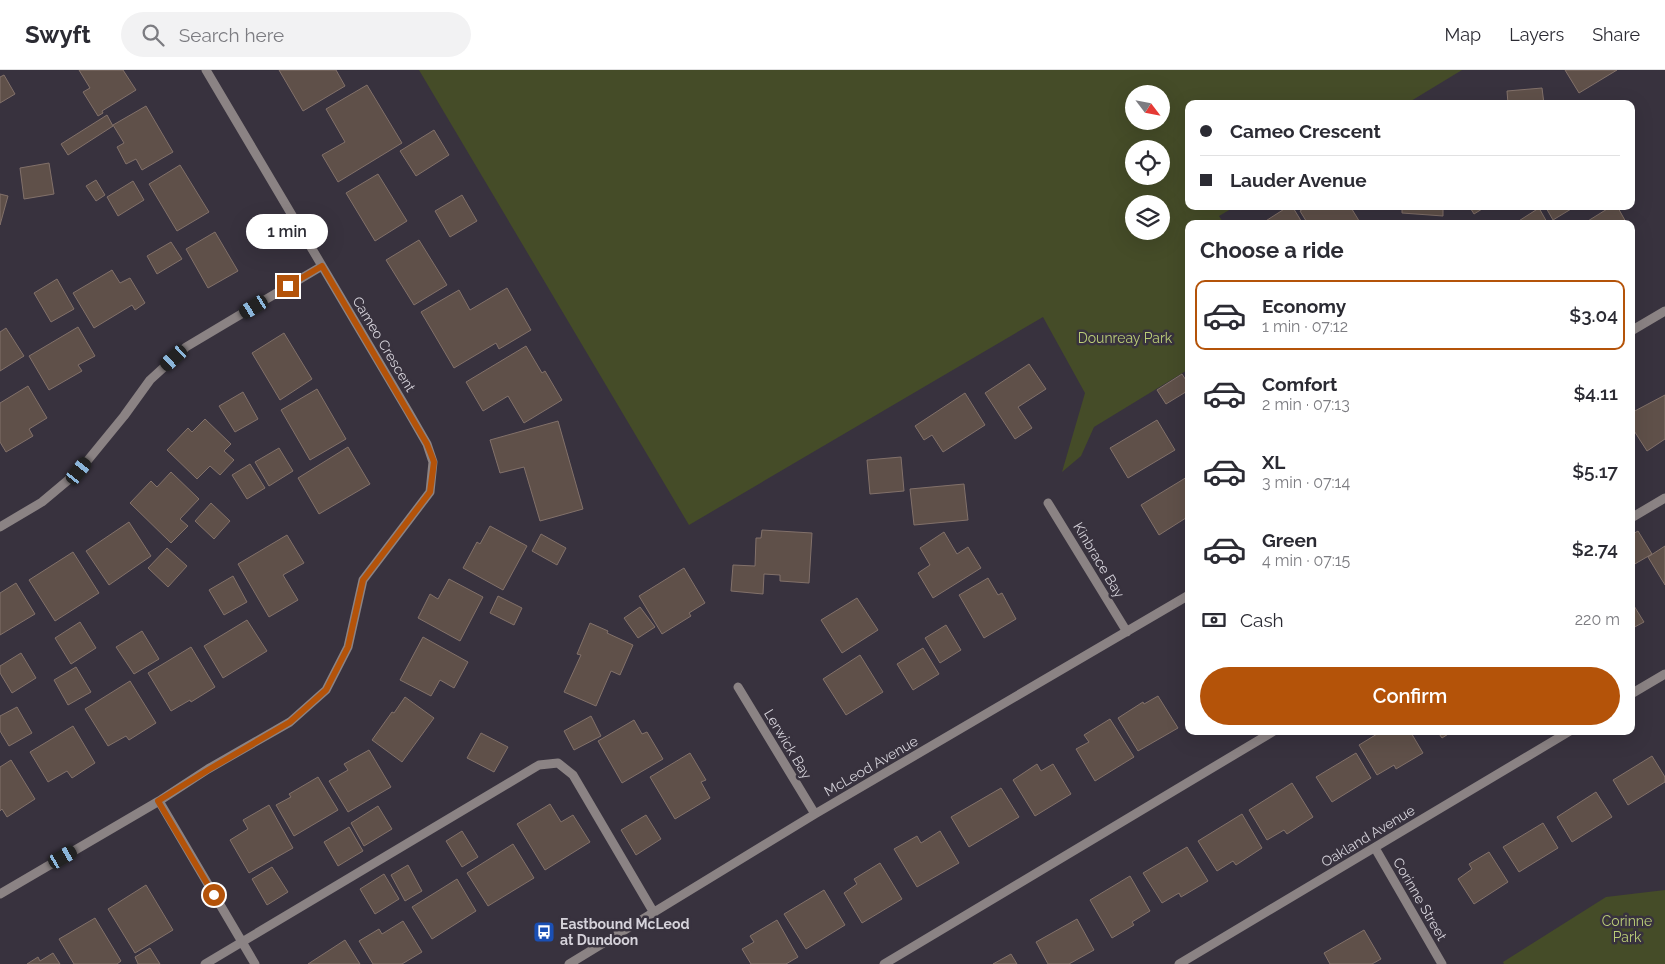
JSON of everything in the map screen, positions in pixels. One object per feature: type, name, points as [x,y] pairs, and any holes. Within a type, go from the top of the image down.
[{"type":"street","name":"Cameo Crescent","points":[[0,894],[290,722],[326,690],[348,647],[363,580],[430,492],[434,462],[427,444],[206,70]]},
{"type":"street","points":[[0,527],[42,502],[79,471],[124,416],[150,380],[186,347],[322,266]]},
{"type":"street","points":[[1635,329],[1665,310]]},
{"type":"street","points":[[1635,516],[1665,498]]},
{"type":"street","name":"Kinbrace Bay","points":[[1048,502],[1127,632]]},
{"type":"street","name":"McLeod Avenue","points":[[569,964],[815,814],[1185,597]]},
{"type":"street","points":[[1635,692],[1665,674]]},
{"type":"street","name":"Lerwick Bay","points":[[738,687],[815,814]]},
{"type":"street","points":[[884,964],[1267,735]]},
{"type":"street","name":"Oakland Avenue","points":[[1179,964],[1563,735]]},
{"type":"street","points":[[205,964],[539,765],[558,763],[573,775],[654,913]]},
{"type":"street","points":[[158,801],[255,964]]},
{"type":"street","name":"Corinne Street","points":[[1375,848],[1442,964]]},
{"type":"green space","name":"Dounreay Park","points":[[419,70],[1462,70],[1413,100],[1185,100],[1185,210],[1229,210],[1219,216],[1222,220],[1185,220],[1185,371],[1094,427],[1081,456],[1062,472],[1085,393],[1043,317],[689,525]]},
{"type":"green space","name":"Corinne Park","points":[[1665,890],[1665,964],[1504,964],[1503,962],[1606,897]]},
{"type":"building","points":[[79,70],[123,70],[136,90],[102,111],[103,113],[98,116],[83,92],[90,88]]},
{"type":"building","points":[[279,70],[336,70],[345,86],[303,111]]},
{"type":"building","points":[[1565,70],[1617,70],[1579,93]]},
{"type":"building","points":[[4,75],[15,94],[0,103],[0,77]]},
{"type":"building","points":[[367,85],[402,143],[338,182],[322,155],[345,142],[326,109]]},
{"type":"building","points":[[1542,88],[1544,100],[1508,100],[1507,91]]},
{"type":"building","points":[[146,106],[173,152],[142,170],[136,159],[126,164],[117,147],[124,143],[113,125]]},
{"type":"building","points":[[107,115],[113,126],[68,155],[61,144]]},
{"type":"building","points":[[434,130],[449,155],[416,176],[400,151]]},
{"type":"building","points":[[49,163],[54,194],[24,199],[20,168]]},
{"type":"building","points":[[180,165],[209,212],[177,231],[149,184]]},
{"type":"building","points":[[378,174],[407,221],[375,241],[346,193]]},
{"type":"building","points":[[96,180],[105,195],[96,201],[86,186]]},
{"type":"building","points":[[133,181],[144,200],[118,216],[107,197]]},
{"type":"building","points":[[0,194],[8,196],[0,225]]},
{"type":"building","points":[[462,195],[477,221],[450,237],[435,211]]},
{"type":"building","points":[[1283,210],[1294,210],[1301,220],[1267,220]]},
{"type":"building","points":[[1352,210],[1359,220],[1306,220],[1300,211]]},
{"type":"building","points":[[1402,210],[1443,210],[1443,216],[1402,213]]},
{"type":"building","points":[[1472,210],[1480,210],[1474,214]]},
{"type":"building","points":[[1536,210],[1540,210],[1546,220],[1520,220]]},
{"type":"building","points":[[1547,210],[1569,210],[1553,220]]},
{"type":"building","points":[[1606,210],[1619,210],[1625,220],[1589,220]]},
{"type":"building","points":[[215,232],[238,271],[208,288],[186,249]]},
{"type":"building","points":[[419,240],[447,285],[414,305],[386,260]]},
{"type":"building","points":[[171,242],[182,259],[157,274],[147,256]]},
{"type":"building","points":[[112,270],[120,283],[130,278],[145,303],[135,310],[132,305],[94,328],[73,293]]},
{"type":"building","points":[[57,279],[74,309],[51,322],[34,293]]},
{"type":"building","points":[[507,288],[531,330],[499,349],[496,343],[454,368],[421,312],[459,290],[470,310]]},
{"type":"building","points":[[78,327],[95,356],[78,365],[82,371],[49,390],[29,356]]},
{"type":"building","points":[[6,328],[24,356],[0,371],[0,332]]},
{"type":"building","points":[[284,333],[312,379],[280,400],[252,353]]},
{"type":"building","points":[[526,346],[542,373],[545,371],[562,400],[524,423],[508,396],[483,411],[466,382]]},
{"type":"building","points":[[1029,364],[1046,389],[1018,407],[1032,428],[1015,439],[985,393]]},
{"type":"building","points":[[1182,374],[1185,379],[1185,392],[1166,404],[1157,390]]},
{"type":"building","points":[[28,386],[47,418],[29,429],[33,436],[6,452],[0,442],[0,403]]},
{"type":"building","points":[[317,389],[346,439],[310,460],[281,410]]},
{"type":"building","points":[[243,392],[258,419],[235,432],[219,406]]},
{"type":"building","points":[[965,393],[985,425],[943,452],[932,435],[924,440],[915,426]]},
{"type":"building","points":[[1665,395],[1665,439],[1647,451],[1635,432],[1635,411]]},
{"type":"building","points":[[205,419],[231,444],[224,451],[234,460],[220,475],[210,466],[197,479],[167,450],[188,428],[192,432]]},
{"type":"building","points":[[1157,420],[1175,450],[1128,478],[1110,448]]},
{"type":"building","points":[[558,421],[583,509],[540,521],[524,467],[500,473],[490,440]]},
{"type":"building","points":[[348,447],[370,484],[319,514],[298,478]]},
{"type":"building","points":[[279,448],[293,471],[269,486],[255,462]]},
{"type":"building","points":[[901,457],[904,491],[870,494],[867,460]]},
{"type":"building","points":[[250,464],[265,488],[247,499],[232,475]]},
{"type":"building","points":[[171,472],[199,499],[180,519],[188,526],[171,543],[130,503],[151,481],[157,487]]},
{"type":"building","points":[[1185,478],[1185,519],[1159,535],[1141,505]]},
{"type":"building","points":[[964,484],[968,520],[914,525],[910,489]]},
{"type":"building","points":[[211,503],[230,521],[214,539],[195,521]]},
{"type":"building","points":[[129,522],[151,556],[109,585],[86,551]]},
{"type":"building","points":[[490,526],[527,546],[503,590],[463,568],[477,542],[480,544]]},
{"type":"building","points":[[762,530],[812,533],[809,583],[780,581],[780,575],[764,574],[763,594],[731,591],[733,565],[755,566],[756,538],[761,538]]},
{"type":"building","points":[[1638,531],[1652,554],[1635,564],[1635,533]]},
{"type":"building","points":[[944,532],[957,554],[968,547],[981,568],[933,598],[918,573],[930,565],[920,548]]},
{"type":"building","points":[[541,534],[566,548],[557,565],[532,551]]},
{"type":"building","points":[[287,535],[304,563],[283,575],[298,600],[269,617],[238,564]]},
{"type":"building","points":[[1665,546],[1665,585],[1648,557]]},
{"type":"building","points":[[167,548],[187,566],[168,587],[148,568]]},
{"type":"building","points":[[73,552],[99,593],[55,621],[29,580]]},
{"type":"building","points":[[684,568],[705,603],[689,613],[691,616],[662,634],[639,596]]},
{"type":"building","points":[[233,576],[247,602],[224,615],[209,590]]},
{"type":"building","points":[[988,578],[998,595],[1002,593],[1016,619],[984,638],[959,595]]},
{"type":"building","points":[[449,579],[483,597],[460,641],[418,618],[430,594],[438,599]]},
{"type":"building","points":[[16,583],[35,614],[0,635],[0,593]]},
{"type":"building","points":[[498,596],[522,608],[514,625],[490,613]]},
{"type":"building","points":[[857,598],[878,630],[842,653],[821,620]]},
{"type":"building","points":[[640,607],[655,627],[638,638],[624,618]]},
{"type":"building","points":[[1635,607],[1644,622],[1635,627]]},
{"type":"building","points":[[247,620],[267,651],[223,678],[204,646]]},
{"type":"building","points":[[80,622],[96,648],[71,664],[55,638]]},
{"type":"building","points":[[590,623],[633,645],[620,675],[611,671],[596,706],[564,692],[581,655],[577,654]]},
{"type":"building","points":[[946,625],[961,650],[940,663],[925,638]]},
{"type":"building","points":[[142,631],[159,659],[134,674],[116,647]]},
{"type":"building","points":[[423,637],[468,662],[454,688],[440,680],[431,696],[400,680]]},
{"type":"building","points":[[191,647],[215,687],[191,702],[190,700],[171,711],[148,673]]},
{"type":"building","points":[[923,648],[939,674],[913,690],[897,664]]},
{"type":"building","points":[[21,653],[36,678],[12,693],[0,673],[0,666]]},
{"type":"building","points":[[860,655],[883,692],[846,715],[823,679]]},
{"type":"building","points":[[76,667],[91,692],[68,705],[54,680]]},
{"type":"building","points":[[130,681],[156,723],[129,740],[126,736],[108,746],[85,709]]},
{"type":"building","points":[[1158,696],[1178,728],[1138,751],[1118,718],[1143,702],[1144,704]]},
{"type":"building","points":[[405,697],[434,718],[402,762],[372,740]]},
{"type":"building","points":[[17,707],[32,733],[9,746],[0,731],[0,716]]},
{"type":"building","points":[[591,716],[601,736],[574,750],[564,731]]},
{"type":"building","points":[[1110,719],[1134,757],[1095,781],[1076,749],[1089,742],[1084,735]]},
{"type":"building","points":[[634,720],[642,734],[647,732],[663,759],[622,783],[598,741]]},
{"type":"building","points":[[73,726],[95,763],[72,778],[67,771],[48,782],[30,752]]},
{"type":"building","points":[[481,733],[508,747],[494,772],[467,758]]},
{"type":"building","points":[[1375,735],[1412,735],[1423,753],[1396,769],[1394,765],[1377,775],[1359,745]]},
{"type":"building","points":[[369,750],[391,787],[348,812],[329,781],[348,770],[344,764]]},
{"type":"building","points":[[690,753],[706,780],[701,782],[710,798],[675,819],[650,777]]},
{"type":"building","points":[[1356,753],[1371,778],[1332,802],[1316,777]]},
{"type":"building","points":[[1652,756],[1665,777],[1665,782],[1628,805],[1613,780]]},
{"type":"building","points":[[11,760],[35,799],[7,817],[2,809],[0,811],[0,767]]},
{"type":"building","points":[[1037,764],[1041,771],[1053,764],[1071,794],[1035,816],[1013,780]]},
{"type":"building","points":[[318,777],[338,810],[294,836],[276,805],[291,797],[289,794]]},
{"type":"building","points":[[1292,783],[1313,817],[1287,834],[1284,830],[1267,840],[1249,810]]},
{"type":"building","points":[[1001,788],[1019,817],[969,847],[951,817]]},
{"type":"building","points":[[1596,792],[1612,817],[1572,842],[1557,817]]},
{"type":"building","points":[[550,804],[561,822],[573,815],[590,842],[545,870],[517,824]]},
{"type":"building","points":[[269,805],[293,848],[249,873],[230,840],[248,829],[243,820]]},
{"type":"building","points":[[378,806],[392,829],[364,846],[351,823]]},
{"type":"building","points":[[1242,814],[1262,848],[1236,865],[1233,861],[1217,871],[1198,841]]},
{"type":"building","points":[[646,815],[661,839],[636,855],[621,830]]},
{"type":"building","points":[[1543,823],[1558,848],[1519,872],[1503,847]]},
{"type":"building","points":[[349,827],[363,851],[338,866],[324,842]]},
{"type":"building","points":[[462,831],[478,857],[462,867],[446,841]]},
{"type":"building","points":[[940,831],[959,863],[917,887],[894,849],[917,836],[921,843]]},
{"type":"building","points":[[513,844],[534,878],[488,906],[467,873]]},
{"type":"building","points":[[1187,847],[1208,881],[1181,897],[1179,893],[1162,903],[1143,873]]},
{"type":"building","points":[[1489,852],[1508,882],[1474,904],[1458,879],[1472,869],[1469,864]]},
{"type":"building","points":[[880,863],[902,899],[862,923],[844,893],[857,884],[854,879]]},
{"type":"building","points":[[408,865],[422,891],[405,901],[391,875]]},
{"type":"building","points":[[272,867],[288,892],[267,905],[252,879]]},
{"type":"building","points":[[384,874],[399,899],[375,914],[360,889]]},
{"type":"building","points":[[1130,876],[1150,911],[1132,922],[1134,925],[1112,938],[1090,900]]},
{"type":"building","points":[[457,879],[476,911],[432,939],[412,907]]},
{"type":"building","points":[[146,885],[173,930],[135,953],[108,909]]},
{"type":"building","points":[[824,890],[845,925],[806,949],[784,914]]},
{"type":"building","points":[[95,918],[121,961],[117,964],[74,964],[59,939]]},
{"type":"building","points":[[1077,919],[1094,950],[1069,964],[1048,964],[1036,942]]},
{"type":"building","points":[[777,920],[798,957],[786,964],[751,964],[742,949],[754,942],[750,936]]},
{"type":"building","points":[[403,921],[422,952],[402,964],[373,964],[359,941],[379,929],[382,934]]},
{"type":"building","points":[[1364,930],[1381,959],[1372,964],[1330,964],[1324,953]]},
{"type":"building","points":[[345,940],[360,964],[308,964]]},
{"type":"building","points":[[150,948],[160,964],[138,964],[135,957]]},
{"type":"building","points":[[53,953],[60,964],[27,964],[38,957],[40,961]]},
{"type":"building","points":[[1011,954],[1017,964],[993,964]]},
{"type":"place","name":"Eastbound McLeod at Dundoon","points":[[544,932]]},
{"type":"route","points":[[214,895],[158,801],[290,722],[326,690],[348,647],[363,580],[430,492],[434,462],[427,444],[322,266],[288,286]]}]
